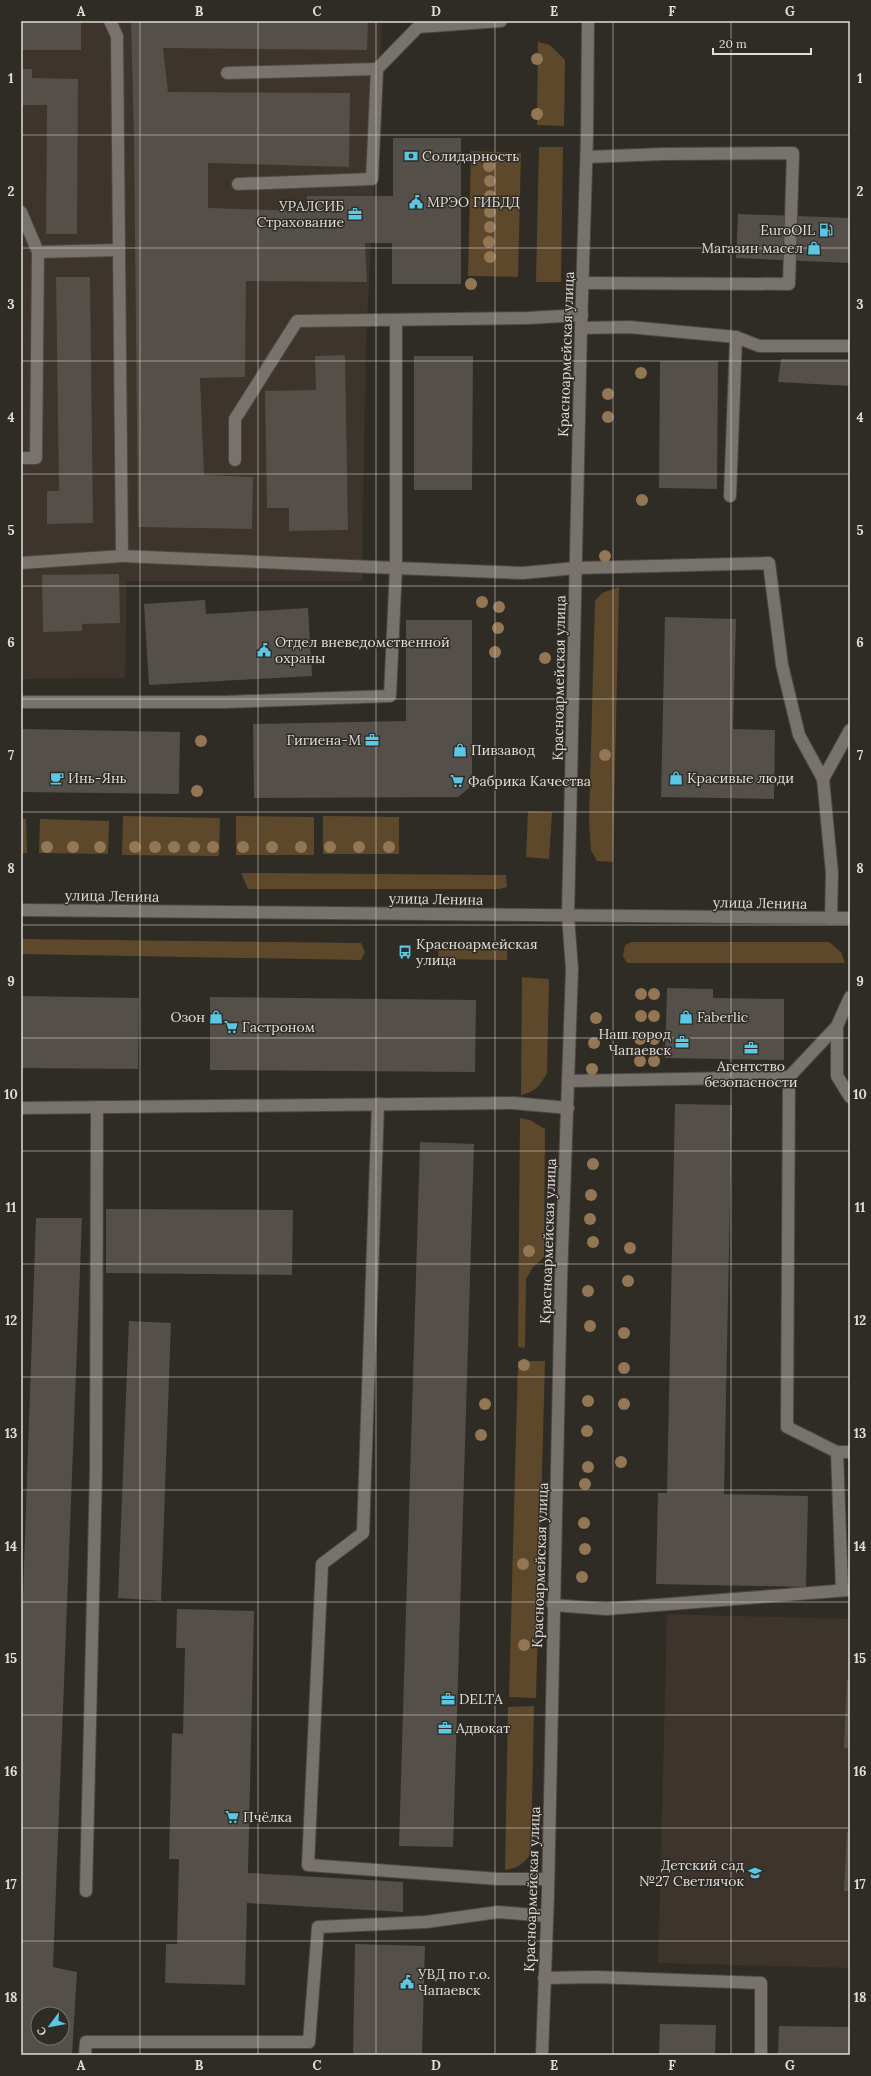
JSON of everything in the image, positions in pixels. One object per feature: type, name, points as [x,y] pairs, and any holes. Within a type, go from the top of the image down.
[{"type":"street","points":[[110,21],[117,36],[122,556]]},
{"type":"street","points":[[238,184],[372,179],[377,69],[418,27],[501,21]]},
{"type":"street","name":"Красноармейская улица","points":[[542,2055],[547,1916],[561,1280],[572,969],[568,916],[581,328],[587,157],[588,21]]},
{"type":"street","points":[[226,73],[377,69]]},
{"type":"street","points":[[583,283],[789,284],[793,153],[663,154],[587,157]]},
{"type":"street","points":[[21,212],[38,252],[36,458],[21,458]]},
{"type":"street","points":[[38,252],[119,250]]},
{"type":"street","points":[[235,460],[235,419],[297,321],[582,315]]},
{"type":"street","points":[[21,702],[225,702],[390,696],[396,568],[396,320]]},
{"type":"street","points":[[581,328],[630,327],[736,337],[759,346],[850,346]]},
{"type":"street","points":[[730,496],[736,337]]},
{"type":"street","points":[[21,563],[122,556],[523,573],[576,568],[769,563],[782,666],[799,735],[823,779],[832,872],[831,918]]},
{"type":"street","points":[[823,779],[850,730]]},
{"type":"street","name":"улица Ленина","points":[[21,910],[850,918]]},
{"type":"street","points":[[850,997],[837,1026],[789,1077],[787,1427],[837,1452],[850,1452]]},
{"type":"street","points":[[837,1026],[837,1076],[850,1097]]},
{"type":"street","points":[[568,1081],[789,1077]]},
{"type":"street","points":[[21,1108],[514,1103],[568,1108]]},
{"type":"street","points":[[378,1104],[363,1533],[322,1564],[308,1864],[499,1879],[547,1879]]},
{"type":"street","points":[[86,1891],[96,1470],[97,1107]]},
{"type":"street","points":[[553,1605],[606,1609],[846,1590],[837,1452]]},
{"type":"street","points":[[85,2055],[86,2042],[309,2042],[318,1927],[426,1922],[498,1912],[547,1916]]},
{"type":"street","points":[[544,1978],[595,1977],[761,1983],[760,2055]]},
{"type":"shaded area","points":[[21,21],[382,21],[366,344],[362,581],[127,581],[125,678],[21,679]]},
{"type":"shaded area","points":[[538,42],[550,45],[565,60],[564,126],[537,125]]},
{"type":"shaded area","points":[[539,147],[563,147],[561,282],[536,282]]},
{"type":"shaded area","points":[[471,151],[521,153],[518,277],[468,276]]},
{"type":"shaded area","points":[[619,587],[613,862],[597,861],[591,850],[589,821],[595,601],[602,593]]},
{"type":"shaded area","points":[[528,811],[552,812],[549,859],[526,857]]},
{"type":"shaded area","points":[[123,816],[220,818],[219,856],[122,855]]},
{"type":"shaded area","points":[[236,816],[314,817],[314,855],[236,855]]},
{"type":"shaded area","points":[[323,816],[399,817],[399,854],[323,854]]},
{"type":"shaded area","points":[[21,819],[26,819],[27,853],[21,853]]},
{"type":"shaded area","points":[[40,819],[109,821],[108,854],[39,853]]},
{"type":"shaded area","points":[[241,873],[506,875],[507,887],[500,889],[248,889]]},
{"type":"shaded area","points":[[21,939],[361,943],[365,952],[361,960],[21,954]]},
{"type":"shaded area","points":[[439,942],[507,943],[507,960],[438,959]]},
{"type":"shaded area","points":[[632,942],[829,942],[841,952],[845,963],[627,963],[623,956],[625,945]]},
{"type":"shaded area","points":[[522,977],[549,979],[547,1073],[537,1088],[521,1095]]},
{"type":"shaded area","points":[[520,1118],[530,1120],[545,1129],[544,1257],[533,1267],[526,1279],[525,1348],[518,1347]]},
{"type":"shaded area","points":[[518,1361],[545,1361],[536,1698],[509,1697]]},
{"type":"shaded area","name":"Детский сад №27 Светлячок","points":[[667,1614],[850,1619],[850,1968],[658,1963]]},
{"type":"shaded area","points":[[534,1706],[531,1853],[520,1865],[505,1870],[508,1707]]},
{"type":"building","points":[[21,21],[81,21],[81,50],[21,50]]},
{"type":"building","points":[[131,21],[368,21],[367,50],[163,48],[168,92],[350,93],[349,167],[208,163],[208,208],[307,211],[307,196],[393,196],[393,138],[461,138],[461,284],[392,284],[392,243],[365,243],[367,282],[246,281],[245,377],[200,378],[204,475],[253,477],[252,529],[138,527],[134,138]]},
{"type":"building","points":[[21,69],[32,69],[32,78],[78,79],[77,234],[46,234],[47,105],[21,105]]},
{"type":"building","points":[[738,214],[850,218],[850,263],[736,258]]},
{"type":"building","points":[[56,277],[90,277],[93,523],[47,524],[47,491],[59,491]]},
{"type":"building","points":[[345,355],[348,530],[289,531],[289,508],[267,508],[265,391],[316,390],[315,356]]},
{"type":"building","points":[[414,356],[473,356],[472,490],[414,490]]},
{"type":"building","points":[[781,359],[850,359],[850,386],[778,382]]},
{"type":"building","points":[[660,361],[718,361],[717,489],[659,488]]},
{"type":"building","points":[[119,574],[120,623],[82,624],[82,631],[43,632],[42,575]]},
{"type":"building","points":[[205,600],[206,614],[308,608],[312,676],[149,685],[144,604]]},
{"type":"building","points":[[665,617],[736,619],[733,729],[775,730],[774,799],[661,797]]},
{"type":"building","points":[[406,620],[472,620],[472,782],[468,789],[458,797],[254,798],[253,724],[406,721]]},
{"type":"building","points":[[21,729],[180,732],[179,794],[21,792]]},
{"type":"building","points":[[667,988],[713,989],[713,998],[784,999],[784,1060],[665,1058]]},
{"type":"building","points":[[21,996],[139,998],[138,1069],[21,1068]]},
{"type":"building","points":[[210,997],[476,1000],[475,1072],[210,1070]]},
{"type":"building","points":[[675,1104],[732,1105],[724,1494],[808,1496],[806,1587],[656,1584],[658,1493],[667,1493]]},
{"type":"building","points":[[420,1142],[474,1144],[453,1847],[399,1846]]},
{"type":"building","points":[[106,1209],[293,1210],[292,1275],[106,1273]]},
{"type":"building","points":[[36,1218],[82,1218],[53,1967],[77,1972],[72,2055],[21,2055],[21,1653]]},
{"type":"building","points":[[129,1321],[171,1323],[161,1601],[118,1598]]},
{"type":"building","points":[[177,1609],[254,1611],[248,1873],[403,1882],[403,1912],[247,1903],[245,1985],[165,1983],[166,1944],[177,1944],[179,1859],[169,1859],[172,1733],[183,1734],[185,1648],[176,1648]]},
{"type":"building","points":[[847,1680],[850,1680],[850,1748],[844,1748]]},
{"type":"building","points":[[847,1832],[850,1832],[850,1891],[844,1891]]},
{"type":"building","points":[[355,1944],[425,1946],[422,2055],[353,2055]]},
{"type":"building","points":[[660,2024],[716,2025],[715,2055],[659,2055]]},
{"type":"building","points":[[779,2026],[850,2027],[850,2055],[778,2055]]},
{"type":"place","name":"Солидарность","points":[[411,156]]},
{"type":"place","name":"МРЭО ГИБДД","points":[[416,202]]},
{"type":"place","name":"УРАЛСИБ Страхование","points":[[355,214]]},
{"type":"place","name":"EuroOIL","points":[[826,230]]},
{"type":"place","name":"Магазин масел","points":[[814,248]]},
{"type":"place","name":"Отдел вневедомственной охраны","points":[[264,650]]},
{"type":"place","name":"Гигиена-М","points":[[372,740]]},
{"type":"place","name":"Пивзавод","points":[[460,750]]},
{"type":"place","name":"Инь-Янь","points":[[57,778]]},
{"type":"place","name":"Красивые люди","points":[[676,778]]},
{"type":"place","name":"Фабрика Качества","points":[[457,781]]},
{"type":"place","name":"Красноармейская улица","points":[[405,952]]},
{"type":"place","name":"Озон","points":[[216,1017]]},
{"type":"place","name":"Faberlic","points":[[686,1017]]},
{"type":"place","name":"Гастроном","points":[[231,1027]]},
{"type":"place","name":"Наш город Чапаевск","points":[[682,1042]]},
{"type":"place","name":"Агентство безопасности","points":[[751,1048]]},
{"type":"place","name":"DELTA","points":[[448,1699]]},
{"type":"place","name":"Адвокат","points":[[445,1728]]},
{"type":"place","name":"Пчёлка","points":[[232,1817]]},
{"type":"place","name":"Детский сад №27 Светлячок","points":[[755,1873]]},
{"type":"place","name":"УВД по г.о. Чапаевск","points":[[407,1982]]}]
